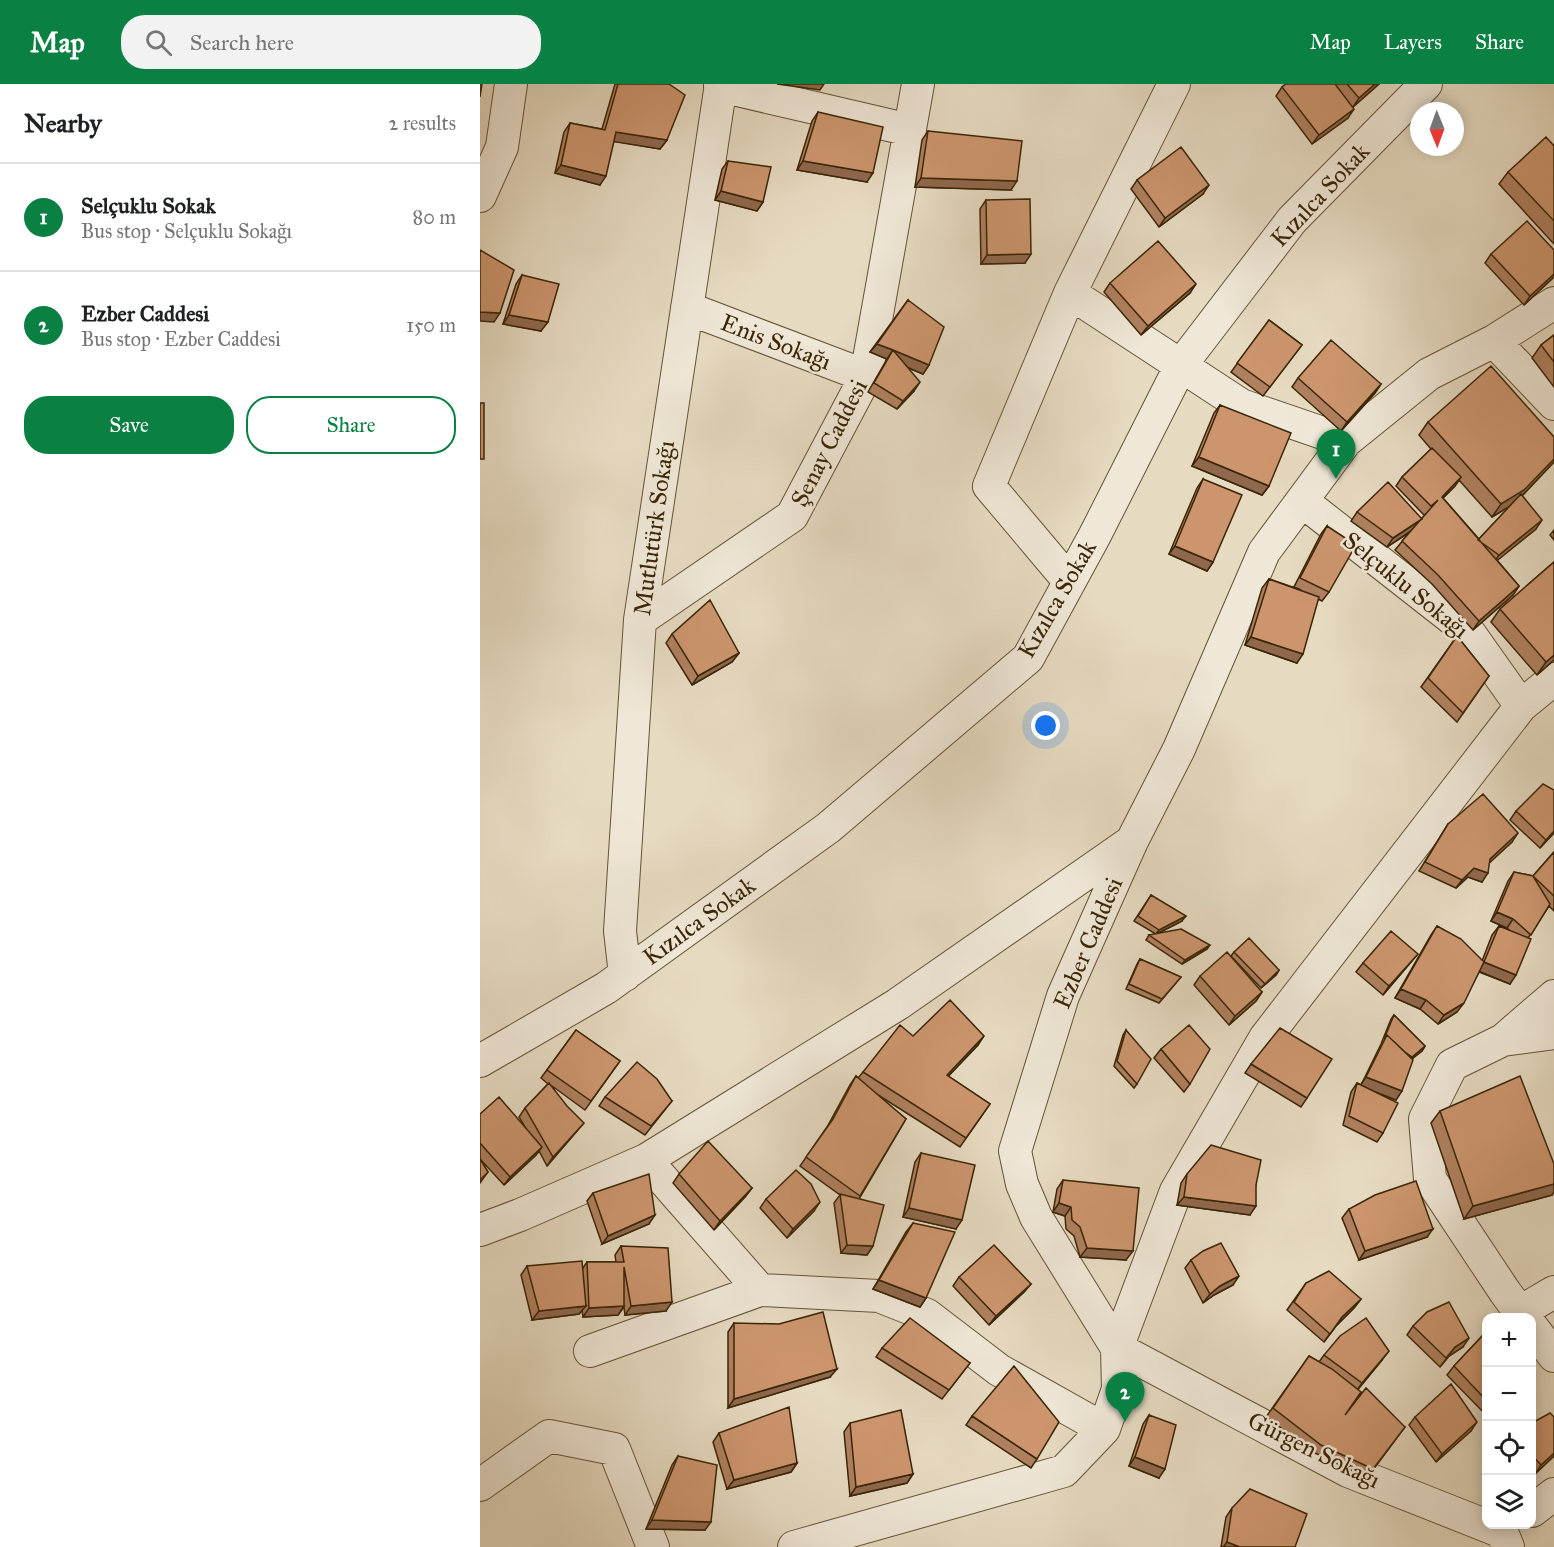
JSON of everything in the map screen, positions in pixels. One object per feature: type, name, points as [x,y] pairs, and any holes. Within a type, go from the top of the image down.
[{"type":"street","points":[[480,196],[502,147],[511,84]]},
{"type":"street","name":"Şenay Caddesi","points":[[640,620],[792,516],[866,376],[918,84]]},
{"type":"street","points":[[1070,581],[989,486],[1070,293],[1174,84]]},
{"type":"street","name":"Kızılca Sokak","points":[[480,1061],[606,988],[828,828],[1028,658],[1181,366],[1292,220],[1426,84]]},
{"type":"street","points":[[721,85],[910,130]]},
{"type":"street","name":"Mutlutürk Sokağı","points":[[625,975],[620,932],[640,620],[721,85]]},
{"type":"street","points":[[1070,293],[1241,405],[1346,441]]},
{"type":"street","name":"Ezber Caddesi","points":[[1117,1348],[1036,1217],[1022,1184],[1015,1151],[1063,996],[1132,841],[1179,749],[1264,552],[1346,441],[1429,374],[1494,341],[1554,303]]},
{"type":"street","name":"Enis Sokağı","points":[[687,308],[866,376]]},
{"type":"street","points":[[1494,341],[1554,404]]},
{"type":"street","name":"Selçuklu Sokağı","points":[[1302,501],[1468,632],[1521,706]]},
{"type":"street","points":[[794,1547],[1064,1472],[1104,1429],[1118,1389],[1117,1348],[1176,1191],[1265,1038],[1521,706],[1554,679]]},
{"type":"street","points":[[480,1230],[646,1160],[898,1004],[1132,841]]},
{"type":"street","points":[[1520,1313],[1504,1292],[1430,1179],[1425,1119],[1452,1065],[1503,1041],[1554,996]]},
{"type":"street","points":[[1503,1041],[1554,1033]]},
{"type":"street","points":[[646,1160],[760,1290]]},
{"type":"street","points":[[590,1351],[760,1290],[879,1296],[927,1315],[999,1370],[1104,1429]]},
{"type":"street","points":[[1531,1313],[1554,1292]]},
{"type":"street","points":[[1536,1333],[1554,1356]]},
{"type":"street","name":"Gürgen Sokağı","points":[[1117,1348],[1348,1471],[1508,1534]]},
{"type":"street","points":[[480,1485],[549,1436],[614,1449],[653,1547]]},
{"type":"street","points":[[1536,1508],[1554,1494]]},
{"type":"building","points":[[618,84],[669,84],[685,95],[667,140],[616,132],[606,176],[561,165],[570,123],[605,130]]},
{"type":"building","points":[[1286,84],[1335,84],[1354,109],[1319,135],[1282,87]]},
{"type":"building","points":[[1347,84],[1375,84],[1359,98]]},
{"type":"building","points":[[818,112],[883,127],[873,173],[803,161]]},
{"type":"building","points":[[928,131],[1022,141],[1017,181],[921,178]]},
{"type":"building","points":[[1546,137],[1554,146],[1554,221],[1508,172]]},
{"type":"building","points":[[1181,147],[1209,185],[1165,218],[1137,180]]},
{"type":"building","points":[[728,161],[771,167],[763,202],[721,191]]},
{"type":"building","points":[[1030,199],[1031,254],[987,255],[986,200]]},
{"type":"building","points":[[1527,221],[1554,250],[1554,274],[1530,296],[1491,254]]},
{"type":"building","points":[[1158,241],[1196,284],[1148,326],[1110,283]]},
{"type":"building","points":[[480,250],[514,270],[500,313],[480,312]]},
{"type":"building","points":[[522,275],[559,284],[548,322],[509,315]]},
{"type":"building","points":[[908,300],[944,327],[929,365],[877,344]]},
{"type":"building","points":[[1269,320],[1302,345],[1270,387],[1237,363]]},
{"type":"building","points":[[1554,335],[1554,362],[1541,345]]},
{"type":"building","points":[[1331,340],[1381,384],[1347,422],[1298,378]]},
{"type":"building","points":[[893,350],[920,382],[903,401],[874,383]]},
{"type":"building","points":[[1491,366],[1554,437],[1554,459],[1524,490],[1501,504],[1428,422]]},
{"type":"building","points":[[480,403],[484,403],[484,459],[480,459]]},
{"type":"building","points":[[1220,405],[1291,433],[1269,486],[1199,457]]},
{"type":"building","points":[[1432,448],[1461,477],[1442,497],[1519,586],[1479,621],[1438,575],[1402,541],[1438,500],[1431,506],[1402,477]]},
{"type":"building","points":[[1203,479],[1242,495],[1213,562],[1175,546]]},
{"type":"building","points":[[1388,482],[1422,519],[1393,538],[1357,512]]},
{"type":"building","points":[[1521,494],[1542,520],[1499,555],[1478,540]]},
{"type":"building","points":[[1327,526],[1356,545],[1329,592],[1300,578]]},
{"type":"building","points":[[1554,562],[1554,655],[1546,662],[1500,609]]},
{"type":"building","points":[[1269,579],[1319,597],[1303,654],[1251,637]]},
{"type":"building","points":[[710,600],[739,653],[698,676],[672,634]]},
{"type":"building","points":[[1457,636],[1489,676],[1463,713],[1428,678]]},
{"type":"building","points":[[1543,784],[1554,790],[1554,831],[1546,840],[1516,811]]},
{"type":"building","points":[[1483,794],[1518,833],[1490,859],[1488,873],[1474,868],[1462,880],[1425,862],[1448,824]]},
{"type":"building","points":[[1554,852],[1554,896],[1533,876]]},
{"type":"building","points":[[1514,872],[1533,876],[1550,904],[1531,935],[1513,919],[1497,912]]},
{"type":"building","points":[[1151,895],[1186,916],[1159,930],[1138,916]]},
{"type":"building","points":[[1437,926],[1461,939],[1484,962],[1464,1003],[1444,1015],[1426,1000],[1401,989]]},
{"type":"building","points":[[1499,926],[1531,939],[1516,975],[1484,962]]},
{"type":"building","points":[[1181,929],[1210,945],[1185,960],[1149,935]]},
{"type":"building","points":[[1391,931],[1418,954],[1389,986],[1363,963]]},
{"type":"building","points":[[1249,938],[1279,970],[1265,984],[1234,952]]},
{"type":"building","points":[[1227,952],[1262,992],[1235,1016],[1200,976]]},
{"type":"building","points":[[1140,959],[1181,977],[1162,999],[1129,984]]},
{"type":"building","points":[[950,1000],[984,1036],[947,1075],[990,1104],[966,1138],[863,1072],[900,1025],[913,1036]]},
{"type":"building","points":[[1394,1015],[1425,1046],[1412,1057],[1387,1035],[1384,1039]]},
{"type":"building","points":[[1189,1025],[1210,1049],[1190,1084],[1161,1049]]},
{"type":"building","points":[[1280,1028],[1332,1059],[1307,1098],[1251,1064]]},
{"type":"building","points":[[576,1030],[620,1061],[591,1101],[547,1070]]},
{"type":"building","points":[[1126,1030],[1151,1059],[1137,1084],[1117,1061]]},
{"type":"building","points":[[1387,1035],[1413,1060],[1402,1091],[1366,1077]]},
{"type":"building","points":[[637,1062],[657,1079],[672,1101],[651,1126],[605,1097]]},
{"type":"building","points":[[856,1076],[906,1119],[860,1196],[806,1157],[833,1119]]},
{"type":"building","points":[[1520,1076],[1554,1164],[1554,1184],[1473,1206],[1440,1111]]},
{"type":"building","points":[[549,1083],[584,1123],[553,1157],[525,1108]]},
{"type":"building","points":[[1357,1083],[1398,1103],[1383,1133],[1349,1116]]},
{"type":"building","points":[[499,1097],[542,1147],[510,1177],[480,1143],[480,1114]]},
{"type":"building","points":[[708,1141],[752,1188],[720,1221],[679,1174]]},
{"type":"building","points":[[1211,1145],[1261,1160],[1256,1185],[1256,1206],[1184,1197],[1187,1174]]},
{"type":"building","points":[[921,1153],[975,1165],[962,1220],[909,1208]]},
{"type":"building","points":[[480,1159],[488,1172],[480,1180]]},
{"type":"building","points":[[796,1170],[811,1184],[820,1202],[793,1229],[766,1199]]},
{"type":"building","points":[[649,1174],[655,1215],[608,1236],[593,1193]]},
{"type":"building","points":[[1063,1180],[1139,1188],[1133,1251],[1087,1248],[1080,1227],[1072,1220],[1071,1207],[1059,1203]]},
{"type":"building","points":[[1416,1181],[1433,1229],[1365,1251],[1349,1209],[1375,1195]]},
{"type":"building","points":[[840,1194],[884,1205],[873,1246],[847,1245]]},
{"type":"building","points":[[913,1223],[955,1232],[926,1298],[879,1280]]},
{"type":"building","points":[[1221,1243],[1239,1276],[1210,1294],[1191,1260],[1203,1251]]},
{"type":"building","points":[[994,1245],[1031,1284],[996,1316],[959,1277]]},
{"type":"building","points":[[621,1246],[668,1248],[672,1302],[631,1306],[624,1267],[624,1306],[589,1308],[587,1262],[624,1262]]},
{"type":"building","points":[[582,1261],[586,1306],[539,1311],[527,1266]]},
{"type":"building","points":[[1329,1271],[1361,1299],[1342,1317],[1330,1334],[1294,1302],[1306,1283]]},
{"type":"building","points":[[1449,1302],[1469,1338],[1455,1347],[1446,1358],[1413,1326],[1427,1312]]},
{"type":"building","points":[[823,1312],[837,1369],[734,1399],[734,1323],[779,1324]]},
{"type":"building","points":[[910,1318],[970,1363],[949,1390],[882,1348]]},
{"type":"building","points":[[1366,1318],[1389,1351],[1362,1383],[1324,1355],[1340,1336]]},
{"type":"building","points":[[1482,1336],[1482,1396],[1454,1366]]},
{"type":"building","points":[[1309,1356],[1332,1369],[1361,1392],[1345,1415],[1366,1388],[1405,1427],[1373,1469],[1321,1445],[1273,1408]]},
{"type":"building","points":[[1014,1366],[1059,1422],[1037,1459],[972,1416]]},
{"type":"building","points":[[1451,1384],[1477,1422],[1442,1454],[1415,1417]]},
{"type":"building","points":[[789,1407],[797,1463],[734,1480],[719,1433]]},
{"type":"building","points":[[901,1410],[913,1474],[856,1487],[850,1423]]},
{"type":"building","points":[[1550,1413],[1554,1417],[1554,1453],[1541,1465],[1536,1459],[1536,1421]]},
{"type":"building","points":[[1149,1415],[1176,1425],[1165,1469],[1135,1457]]},
{"type":"building","points":[[678,1456],[717,1465],[711,1522],[652,1520]]},
{"type":"building","points":[[1250,1489],[1307,1514],[1295,1547],[1240,1547],[1227,1542],[1232,1508]]},
{"type":"place","name":"Selçuklu Sokak","points":[[1336,479]]},
{"type":"place","name":"Ezber Caddesi","points":[[1125,1422]]}]
